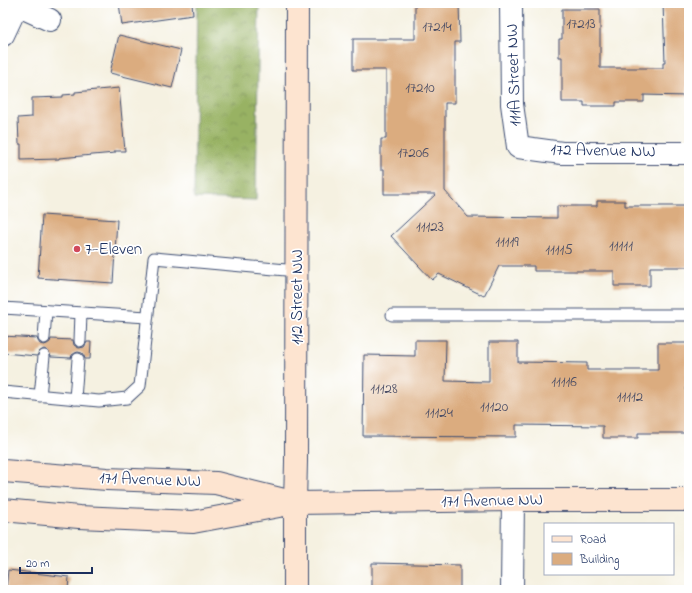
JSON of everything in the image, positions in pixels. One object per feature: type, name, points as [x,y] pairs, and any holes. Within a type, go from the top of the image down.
[{"type":"street","name":"112 Street NW","points":[[295,590],[297,3]]},
{"type":"street","name":"111A Street NW","points":[[511,3],[512,104],[518,147]]},
{"type":"street","points":[[3,36],[18,4],[50,20]]},
{"type":"street","name":"172 Avenue NW","points":[[518,147],[562,153],[689,153]]},
{"type":"street","name":"171 Avenue NW","points":[[3,471],[107,479],[216,483],[295,503]]},
{"type":"street","points":[[512,590],[513,500]]},
{"type":"street","name":"171 Avenue NW","points":[[3,510],[79,517],[194,522],[295,503],[513,500],[689,500]]},
{"type":"lane","points":[[3,392],[98,401],[126,398],[140,386],[154,258],[297,271]]},
{"type":"lane","points":[[3,308],[147,317]]},
{"type":"lane","points":[[44,338],[46,311]]},
{"type":"lane","points":[[80,341],[81,313]]},
{"type":"lane","points":[[392,315],[689,315]]},
{"type":"lane","points":[[40,396],[44,356]]},
{"type":"lane","points":[[75,399],[78,359]]},
{"type":"green space","points":[[197,3],[259,3],[256,200],[194,198]]},
{"type":"building","points":[[119,3],[192,3],[193,15],[122,25]]},
{"type":"building","points":[[415,3],[459,3],[460,42],[455,42],[455,103],[445,103],[445,191],[468,217],[557,218],[557,206],[597,206],[597,201],[625,201],[625,206],[689,206],[689,267],[650,267],[650,286],[614,286],[614,271],[534,271],[534,266],[499,266],[484,296],[439,274],[432,280],[391,236],[436,194],[384,194],[384,169],[381,169],[381,139],[386,139],[386,70],[353,70],[353,39],[415,39]]},
{"type":"building","points":[[663,3],[689,3],[689,35],[687,35],[687,96],[644,95],[644,102],[616,102],[616,106],[584,106],[584,102],[562,102],[562,57],[559,57],[559,39],[562,39],[562,9],[600,9],[600,68],[663,68],[663,63],[665,63]]},
{"type":"building","points":[[119,35],[181,50],[172,88],[110,73]]},
{"type":"building","points":[[119,88],[125,151],[115,151],[115,153],[59,159],[21,160],[18,118],[32,117],[32,98],[63,97],[63,95],[75,94],[75,92]]},
{"type":"building","name":"7-Eleven","points":[[42,215],[117,220],[113,283],[38,278]]},
{"type":"building","points":[[3,336],[37,338],[40,344],[44,345],[50,342],[51,339],[73,340],[74,345],[79,348],[84,347],[87,342],[91,342],[90,359],[85,359],[82,353],[78,352],[72,355],[71,358],[51,357],[48,351],[44,349],[39,352],[37,356],[3,353]]},
{"type":"building","points":[[415,340],[446,340],[445,381],[489,382],[489,342],[518,342],[518,362],[587,363],[587,370],[658,370],[658,343],[687,343],[686,394],[689,394],[689,433],[638,433],[638,438],[603,438],[603,426],[516,425],[516,437],[363,436],[364,355],[415,356]]},
{"type":"building","points":[[372,563],[460,565],[460,590],[372,590]]},
{"type":"building","points":[[8,570],[69,577],[68,590],[6,590]]},
{"type":"place","name":"7-Eleven","points":[[77,249]]}]
